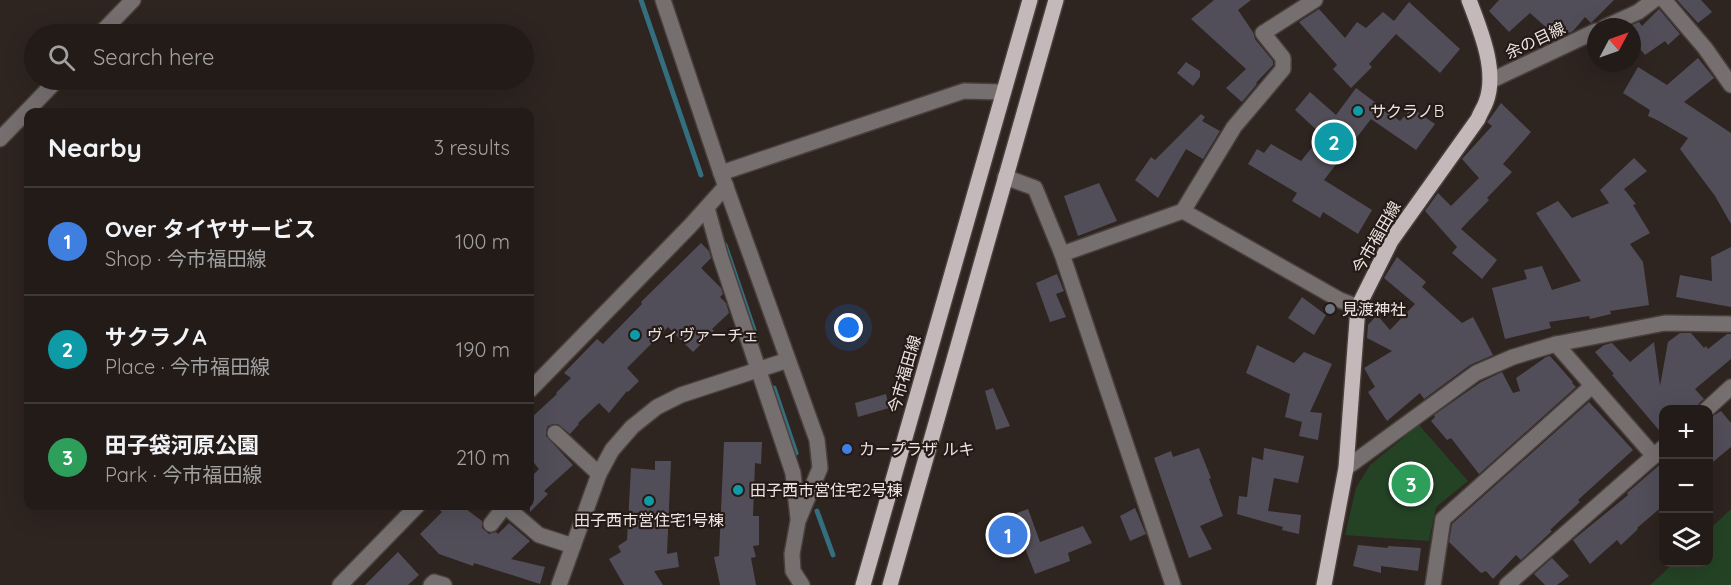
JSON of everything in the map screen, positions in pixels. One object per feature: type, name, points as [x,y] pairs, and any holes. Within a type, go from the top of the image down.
[{"type":"main road","name":"今市福田線","points":[[863,585],[1030,0]]},
{"type":"main road","points":[[890,585],[1056,0]]},
{"type":"main road","name":"今市福田線","points":[[1324,585],[1346,468],[1358,307],[1391,241],[1478,119],[1487,100],[1490,81],[1485,42],[1469,0]]},
{"type":"street","points":[[110,24],[133,0]]},
{"type":"street","points":[[663,0],[724,180],[817,440],[820,468],[798,521],[792,554],[793,571],[802,585]]},
{"type":"street","points":[[1062,254],[1183,211],[1234,127],[1283,69],[1282,58],[1263,33],[1315,0]]},
{"type":"street","points":[[1625,18],[1638,12],[1654,0]]},
{"type":"street","points":[[1664,0],[1705,48],[1731,85]]},
{"type":"street","name":"余の目線","points":[[1490,81],[1587,35]]},
{"type":"street","points":[[30,108],[47,90]]},
{"type":"street","points":[[534,386],[707,208],[724,180],[964,91],[1003,92]]},
{"type":"street","points":[[0,139],[24,114]]},
{"type":"street","points":[[1005,177],[1035,188],[1062,254],[1173,585]]},
{"type":"street","points":[[707,208],[720,255],[793,473],[798,521]]},
{"type":"street","points":[[1183,211],[1340,300],[1358,307]]},
{"type":"street","points":[[1346,468],[1476,373],[1513,357],[1556,344],[1665,323],[1731,324]]},
{"type":"street","points":[[1507,585],[1659,452],[1592,386],[1556,344]]},
{"type":"street","points":[[560,585],[599,474],[612,450],[632,427],[657,407],[681,395],[788,360]]},
{"type":"street","points":[[1433,585],[1443,519],[1592,386]]},
{"type":"street","points":[[1711,405],[1731,387]]},
{"type":"street","points":[[555,433],[599,474]]},
{"type":"street","points":[[340,585],[413,510]]},
{"type":"street","points":[[491,524],[502,510]]},
{"type":"street","points":[[510,510],[539,535],[573,546]]},
{"type":"street","points":[[431,585],[434,582],[444,585]]},
{"type":"green space","points":[[1419,425],[1468,481],[1436,507],[1429,541],[1345,535],[1356,488],[1370,465]]},
{"type":"green space","points":[[1731,509],[1731,585],[1650,585],[1670,567],[1713,567],[1713,526]]},
{"type":"building","points":[[1214,0],[1251,0],[1238,10],[1253,32],[1255,39],[1273,61],[1273,65],[1242,102],[1226,88],[1246,69],[1191,19]]},
{"type":"building","points":[[1499,0],[1614,0],[1596,18],[1587,19],[1585,17],[1573,31],[1569,33],[1565,29],[1557,37],[1530,13],[1509,32],[1489,11]]},
{"type":"building","points":[[1677,0],[1701,0],[1712,12],[1698,23]]},
{"type":"building","points":[[1409,2],[1460,49],[1440,73],[1396,34],[1369,64],[1372,67],[1351,88],[1333,69],[1337,65],[1299,22],[1319,9],[1345,38],[1357,22],[1366,28],[1383,12],[1394,21]]},
{"type":"building","points":[[1659,9],[1680,34],[1668,45],[1665,41],[1645,55],[1641,50],[1642,26]]},
{"type":"building","points":[[1698,58],[1714,78],[1684,102],[1731,133],[1731,224],[1715,196],[1680,149],[1688,138],[1648,116],[1650,110],[1623,93],[1635,72],[1641,72],[1641,69],[1667,85]]},
{"type":"building","points":[[1186,62],[1200,71],[1200,77],[1193,86],[1177,73]]},
{"type":"building","points":[[1356,88],[1400,121],[1412,108],[1435,124],[1416,150],[1371,119],[1324,180],[1372,210],[1358,234],[1323,212],[1320,218],[1292,201],[1297,193],[1248,164],[1257,149],[1264,153],[1271,144],[1301,161],[1322,135],[1295,110],[1310,92],[1336,115]]},
{"type":"building","points":[[1501,103],[1531,132],[1503,164],[1512,172],[1461,229],[1497,260],[1482,279],[1452,253],[1457,247],[1425,211],[1438,193],[1451,206],[1479,178],[1462,159],[1492,126],[1487,122]]},
{"type":"building","points":[[1201,114],[1205,117],[1202,121],[1220,131],[1203,159],[1186,149],[1158,198],[1135,180],[1151,157],[1155,160]]},
{"type":"building","points":[[1634,158],[1647,171],[1624,189],[1636,204],[1633,205],[1650,233],[1630,244],[1643,262],[1649,305],[1610,311],[1611,314],[1590,319],[1589,316],[1549,322],[1551,328],[1505,339],[1492,288],[1527,279],[1524,270],[1542,266],[1552,290],[1581,281],[1536,213],[1558,201],[1572,218],[1609,203],[1600,190]]},
{"type":"building","points":[[1099,183],[1117,221],[1078,236],[1064,196]]},
{"type":"building","points":[[701,243],[709,251],[711,258],[701,268],[721,288],[723,294],[720,297],[726,303],[729,313],[693,352],[668,327],[627,368],[639,381],[627,391],[609,413],[599,403],[570,434],[558,424],[548,426],[546,436],[573,465],[544,491],[548,494],[534,508],[534,474],[539,469],[534,463],[534,415],[571,378],[564,373],[597,339],[603,344],[642,304],[641,302]]},
{"type":"building","points":[[1731,247],[1731,307],[1676,297],[1680,275],[1712,281],[1711,257]]},
{"type":"building","points":[[1397,257],[1426,282],[1422,287],[1462,323],[1473,317],[1493,355],[1470,365],[1424,399],[1420,393],[1387,421],[1368,392],[1375,387],[1364,368],[1392,351],[1367,338],[1368,325],[1377,315],[1390,330],[1415,304],[1384,278]]},
{"type":"building","points":[[1057,274],[1064,291],[1056,294],[1066,317],[1050,322],[1036,283]]},
{"type":"building","points":[[1302,297],[1326,315],[1314,335],[1288,318]]},
{"type":"building","points":[[1680,333],[1691,333],[1704,348],[1706,346],[1708,349],[1727,334],[1731,334],[1731,359],[1695,389],[1704,399],[1698,405],[1659,405],[1659,430],[1595,352],[1604,345],[1612,343],[1630,362],[1654,342],[1660,386],[1668,342]]},
{"type":"building","points":[[1257,345],[1294,363],[1304,352],[1332,364],[1310,412],[1322,413],[1318,440],[1299,436],[1302,422],[1285,417],[1290,394],[1246,373]]},
{"type":"building","points":[[1550,356],[1576,387],[1479,474],[1451,438],[1447,440],[1431,421],[1434,415],[1481,382],[1502,372],[1513,393],[1520,391],[1516,378]]},
{"type":"building","points":[[993,388],[1010,426],[996,430],[985,391]]},
{"type":"building","points":[[886,394],[889,408],[858,417],[855,403]]},
{"type":"building","points":[[1589,402],[1633,450],[1578,500],[1580,502],[1521,560],[1516,555],[1493,579],[1486,571],[1481,573],[1449,542],[1452,524]]},
{"type":"building","points":[[1721,411],[1731,423],[1731,447],[1713,462],[1713,459],[1713,416]]},
{"type":"building","name":"田子西市営住宅2号棟","points":[[724,442],[762,442],[761,464],[755,463],[753,516],[759,516],[759,545],[753,546],[756,557],[751,558],[756,585],[720,585],[714,557],[719,556]]},
{"type":"building","points":[[1199,448],[1223,516],[1200,526],[1212,549],[1189,558],[1154,458],[1171,451],[1173,457]]},
{"type":"building","points":[[1264,448],[1304,456],[1298,483],[1274,478],[1268,511],[1301,515],[1299,534],[1237,514],[1239,496],[1247,497],[1252,457],[1263,460]]},
{"type":"building","name":"田子西市営住宅1号棟","points":[[655,461],[671,461],[667,554],[677,552],[679,567],[654,571],[663,585],[624,585],[609,559],[621,552],[618,546],[627,540],[631,468],[655,470]]},
{"type":"building","points":[[1659,465],[1659,509],[1621,545],[1617,540],[1590,564],[1573,540],[1628,495],[1627,493]]},
{"type":"building","points":[[1135,508],[1146,534],[1130,541],[1120,516]]},
{"type":"building","points":[[1028,509],[1040,542],[1083,526],[1092,543],[1068,553],[1070,561],[1035,574],[1025,548],[1028,547],[1017,513]]},
{"type":"building","points":[[440,510],[467,510],[482,521],[482,528],[489,534],[496,532],[498,534],[509,523],[530,541],[511,559],[545,567],[540,584],[474,563],[473,566],[439,554],[420,534],[442,512]]},
{"type":"building","points":[[1358,545],[1421,548],[1418,571],[1381,566],[1381,573],[1353,566]]},
{"type":"building","points":[[398,552],[419,575],[408,585],[365,585]]},
{"type":"building","points":[[1552,558],[1569,576],[1557,585],[1545,585],[1534,574]]},
{"type":"waterway","points":[[641,0],[701,175]]},
{"type":"waterway","points":[[725,245],[754,330]]},
{"type":"waterway","points":[[774,388],[796,453]]},
{"type":"waterway","points":[[817,511],[833,555]]},
{"type":"place","name":"サクラノB","points":[[1358,111]]},
{"type":"place","name":"サクラノA","points":[[1334,142]]},
{"type":"place","name":"見渡神社","points":[[1330,309]]},
{"type":"place","name":"ヴィヴァーチェ","points":[[635,335]]},
{"type":"place","name":"カープラザ ルキ","points":[[847,449]]},
{"type":"place","name":"田子袋河原公園","points":[[1411,484]]},
{"type":"place","name":"田子西市営住宅2号棟","points":[[738,490]]},
{"type":"place","name":"田子西市営住宅1号棟","points":[[649,501]]},
{"type":"place","name":"Over タイヤサービス","points":[[1008,535]]}]
